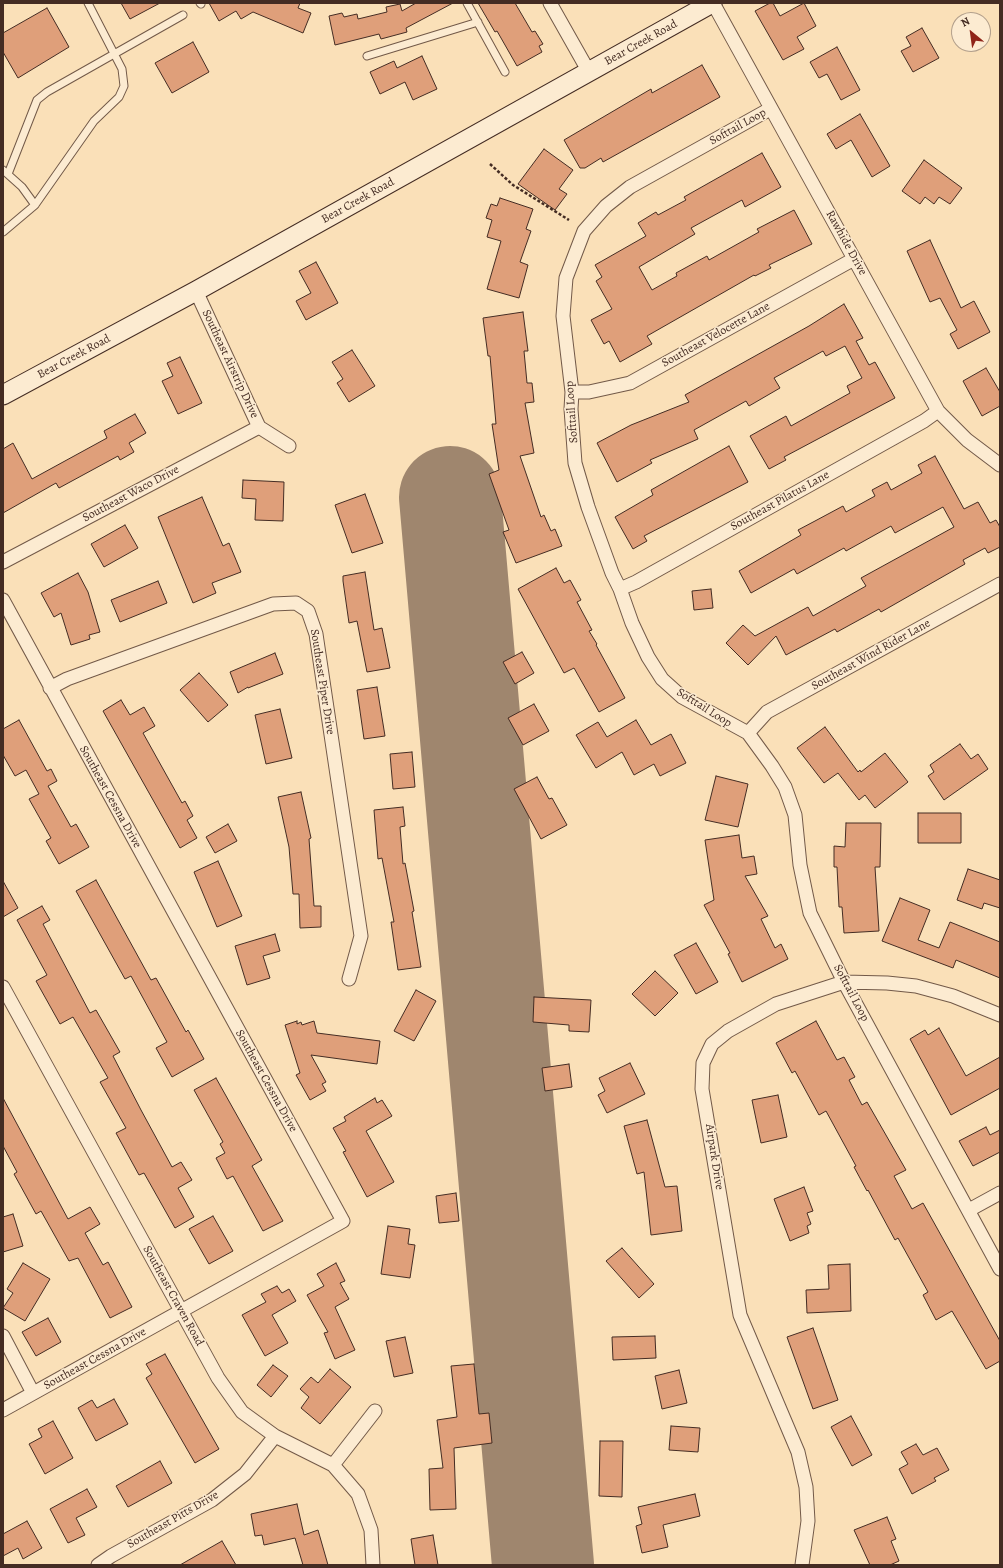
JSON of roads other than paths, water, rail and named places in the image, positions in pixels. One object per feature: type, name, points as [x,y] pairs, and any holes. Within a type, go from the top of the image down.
[{"type":"street","points":[[550,3],[589,72]]},
{"type":"street","name":"Bear Creek Road","points":[[3,395],[196,291],[713,3]]},
{"type":"street","name":"Rawhide Drive","points":[[713,3],[770,109],[938,410],[967,440],[1000,466]]},
{"type":"street","name":"Softtail Loop","points":[[770,109],[630,186],[606,206],[584,231],[566,278],[563,316],[572,392],[571,409],[575,463],[591,514],[635,629],[648,657],[662,679],[682,697],[748,733],[785,787],[795,815],[800,866],[810,913],[844,982],[1000,1269]]},
{"type":"street","name":"Southeast Velocette Lane","points":[[572,392],[589,392],[630,383],[854,259]]},
{"type":"street","name":"Southeast Airstrip Drive","points":[[196,291],[259,427],[289,446]]},
{"type":"street","name":"Southeast Pilatus Lane","points":[[620,589],[643,578],[917,425],[938,410]]},
{"type":"street","name":"Southeast Waco Drive","points":[[3,562],[259,427]]},
{"type":"street","name":"Southeast Wind Rider Lane","points":[[748,733],[767,712],[1000,584]]},
{"type":"street","name":"Southeast Cessna Drive","points":[[3,600],[343,1221],[3,1410]]},
{"type":"street","name":"Southeast Piper Drive","points":[[50,688],[67,679],[274,604],[296,603],[308,611],[316,634],[361,936],[349,979]]},
{"type":"street","name":"Airpark Drive","points":[[802,1565],[808,1521],[806,1487],[798,1452],[740,1315],[702,1089],[703,1063],[712,1044],[728,1031],[776,1004],[844,982],[887,983],[916,986],[953,996],[1000,1015]]},
{"type":"street","name":"Southeast Craven Road","points":[[3,987],[218,1378],[242,1412],[275,1436],[333,1465],[358,1494],[371,1530],[374,1565]]},
{"type":"street","points":[[969,1210],[1000,1193]]},
{"type":"street","points":[[3,1336],[33,1394]]},
{"type":"street","points":[[333,1465],[375,1411]]},
{"type":"street","name":"Southeast Pitts Drive","points":[[98,1565],[111,1556],[212,1500],[245,1474],[275,1436]]},
{"type":"lane","points":[[3,232],[35,205],[94,121],[119,97],[124,86],[122,69],[88,3]]},
{"type":"lane","points":[[467,3],[505,72]]},
{"type":"lane","points":[[35,205],[22,187],[5,172],[37,100],[47,92],[184,15]]},
{"type":"lane","points":[[367,56],[478,22]]}]
